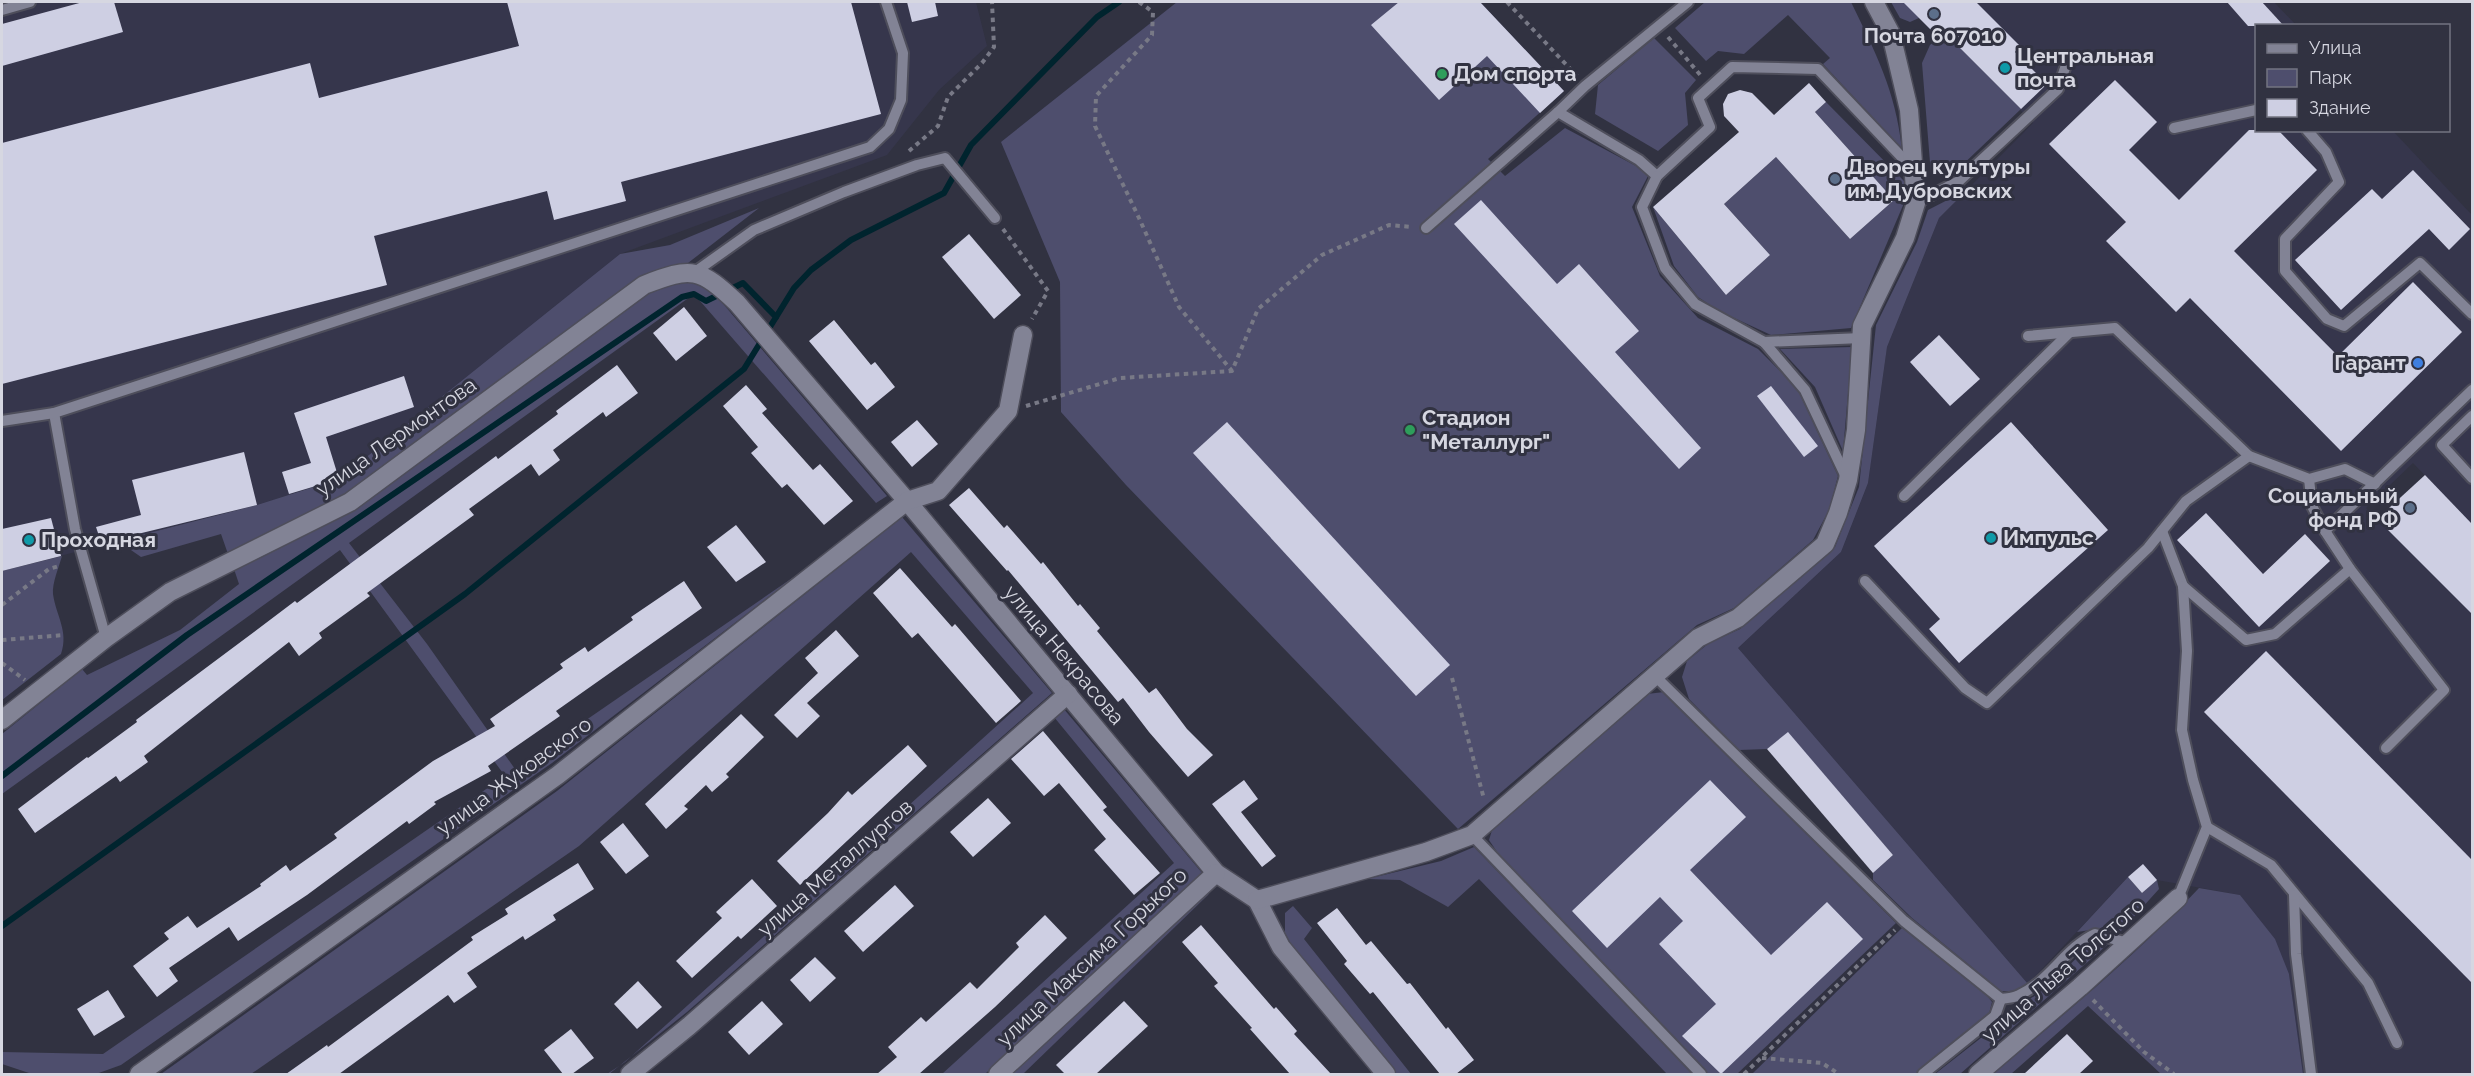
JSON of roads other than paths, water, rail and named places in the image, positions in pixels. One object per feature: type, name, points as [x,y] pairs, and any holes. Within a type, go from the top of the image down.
[{"type":"street","points":[[1257,900],[1426,852],[1472,835],[1698,638],[1738,618],[1825,544],[1848,480],[1856,430],[1863,326],[1905,238],[1916,203],[1909,110],[1891,34],[1874,2]]},
{"type":"street","name":"улица Некрасова","points":[[695,272],[717,284],[737,303],[907,501],[1216,873],[1257,900],[1281,947],[1386,1074]]},
{"type":"street","name":"улица Лермонтова","points":[[2,720],[106,638],[170,592],[350,502],[644,285],[669,275],[695,272]]},
{"type":"street","points":[[907,501],[938,491],[1008,411],[1023,335]]},
{"type":"street","name":"улица Жуковского","points":[[139,1074],[558,775],[907,501]]},
{"type":"street","name":"улица Металлургов","points":[[630,1074],[689,1026],[1068,694]]},
{"type":"street","name":"улица Максима Горького","points":[[998,1074],[1216,873]]},
{"type":"street","name":"улица Льва Толстого","points":[[1978,1074],[2080,987],[2178,898]]},
{"type":"lane","points":[[2,10],[30,2]]},
{"type":"lane","points":[[2,420],[54,414],[870,147],[889,129],[901,100],[903,53],[886,2]]},
{"type":"lane","points":[[1426,228],[1586,86],[1657,25],[1688,2]]},
{"type":"lane","points":[[1916,203],[1959,181],[2058,88],[2069,56]]},
{"type":"lane","points":[[1848,480],[1805,390],[1764,342],[1695,304],[1665,268],[1642,207],[1657,176],[1710,128],[1698,98],[1732,67],[1818,69],[1914,171]]},
{"type":"lane","points":[[2174,128],[2255,110]]},
{"type":"lane","points":[[1558,112],[1639,160],[1657,176]]},
{"type":"lane","points":[[2309,132],[2326,152],[2339,182],[2285,239],[2285,271],[2327,319],[2344,326],[2420,263],[2472,314]]},
{"type":"lane","points":[[695,272],[754,230],[855,188],[917,165],[945,158],[994,218]]},
{"type":"lane","points":[[2028,336],[2115,328],[2249,456],[2309,479],[2345,469],[2375,484]]},
{"type":"lane","points":[[1904,496],[2069,333]]},
{"type":"lane","points":[[1764,342],[1862,338]]},
{"type":"lane","points":[[2325,531],[2472,390]]},
{"type":"lane","points":[[54,414],[75,528],[106,638]]},
{"type":"lane","points":[[2472,416],[2442,445],[2472,478]]},
{"type":"lane","points":[[1865,581],[1965,688],[1987,703],[2148,548],[2186,501],[2249,456]]},
{"type":"lane","points":[[2309,479],[2312,506],[2325,531],[2350,569],[2444,690],[2386,748]]},
{"type":"lane","points":[[2162,531],[2183,586],[2187,651],[2182,730],[2193,780],[2207,827],[2178,898]]},
{"type":"lane","points":[[2183,586],[2246,640],[2275,634],[2350,569]]},
{"type":"lane","points":[[1655,676],[1904,921],[2001,999],[2018,996],[2030,989],[2082,940],[2095,934],[2128,943]]},
{"type":"lane","points":[[2207,827],[2271,865],[2368,983],[2397,1043]]},
{"type":"lane","points":[[1472,835],[1701,1074]]},
{"type":"lane","points":[[2294,895],[2296,954],[2312,1074]]},
{"type":"lane","points":[[1923,1074],[1995,1016],[2001,999]]},
{"type":"waterway","points":[[2,926],[465,594],[744,369],[794,288],[811,270],[851,240],[944,193],[971,145],[1097,17],[1119,2]]},
{"type":"waterway","points":[[2,776],[187,635],[682,297],[694,294],[706,301],[743,283],[776,317]]},
{"type":"place","name":"Почта 607010","points":[[1934,14]]},
{"type":"place","name":"Центральная почта","points":[[2005,68]]},
{"type":"place","name":"Дом спорта","points":[[1442,74]]},
{"type":"place","name":"Дворец культуры им. Дубровских","points":[[1835,179]]},
{"type":"place","name":"Гарант","points":[[2418,363]]},
{"type":"place","name":"Стадион \"Металлург\"","points":[[1410,430]]},
{"type":"place","name":"Социальный фонд РФ","points":[[2410,508]]},
{"type":"place","name":"Импульс","points":[[1991,538]]},
{"type":"place","name":"Проходная","points":[[29,540]]}]
